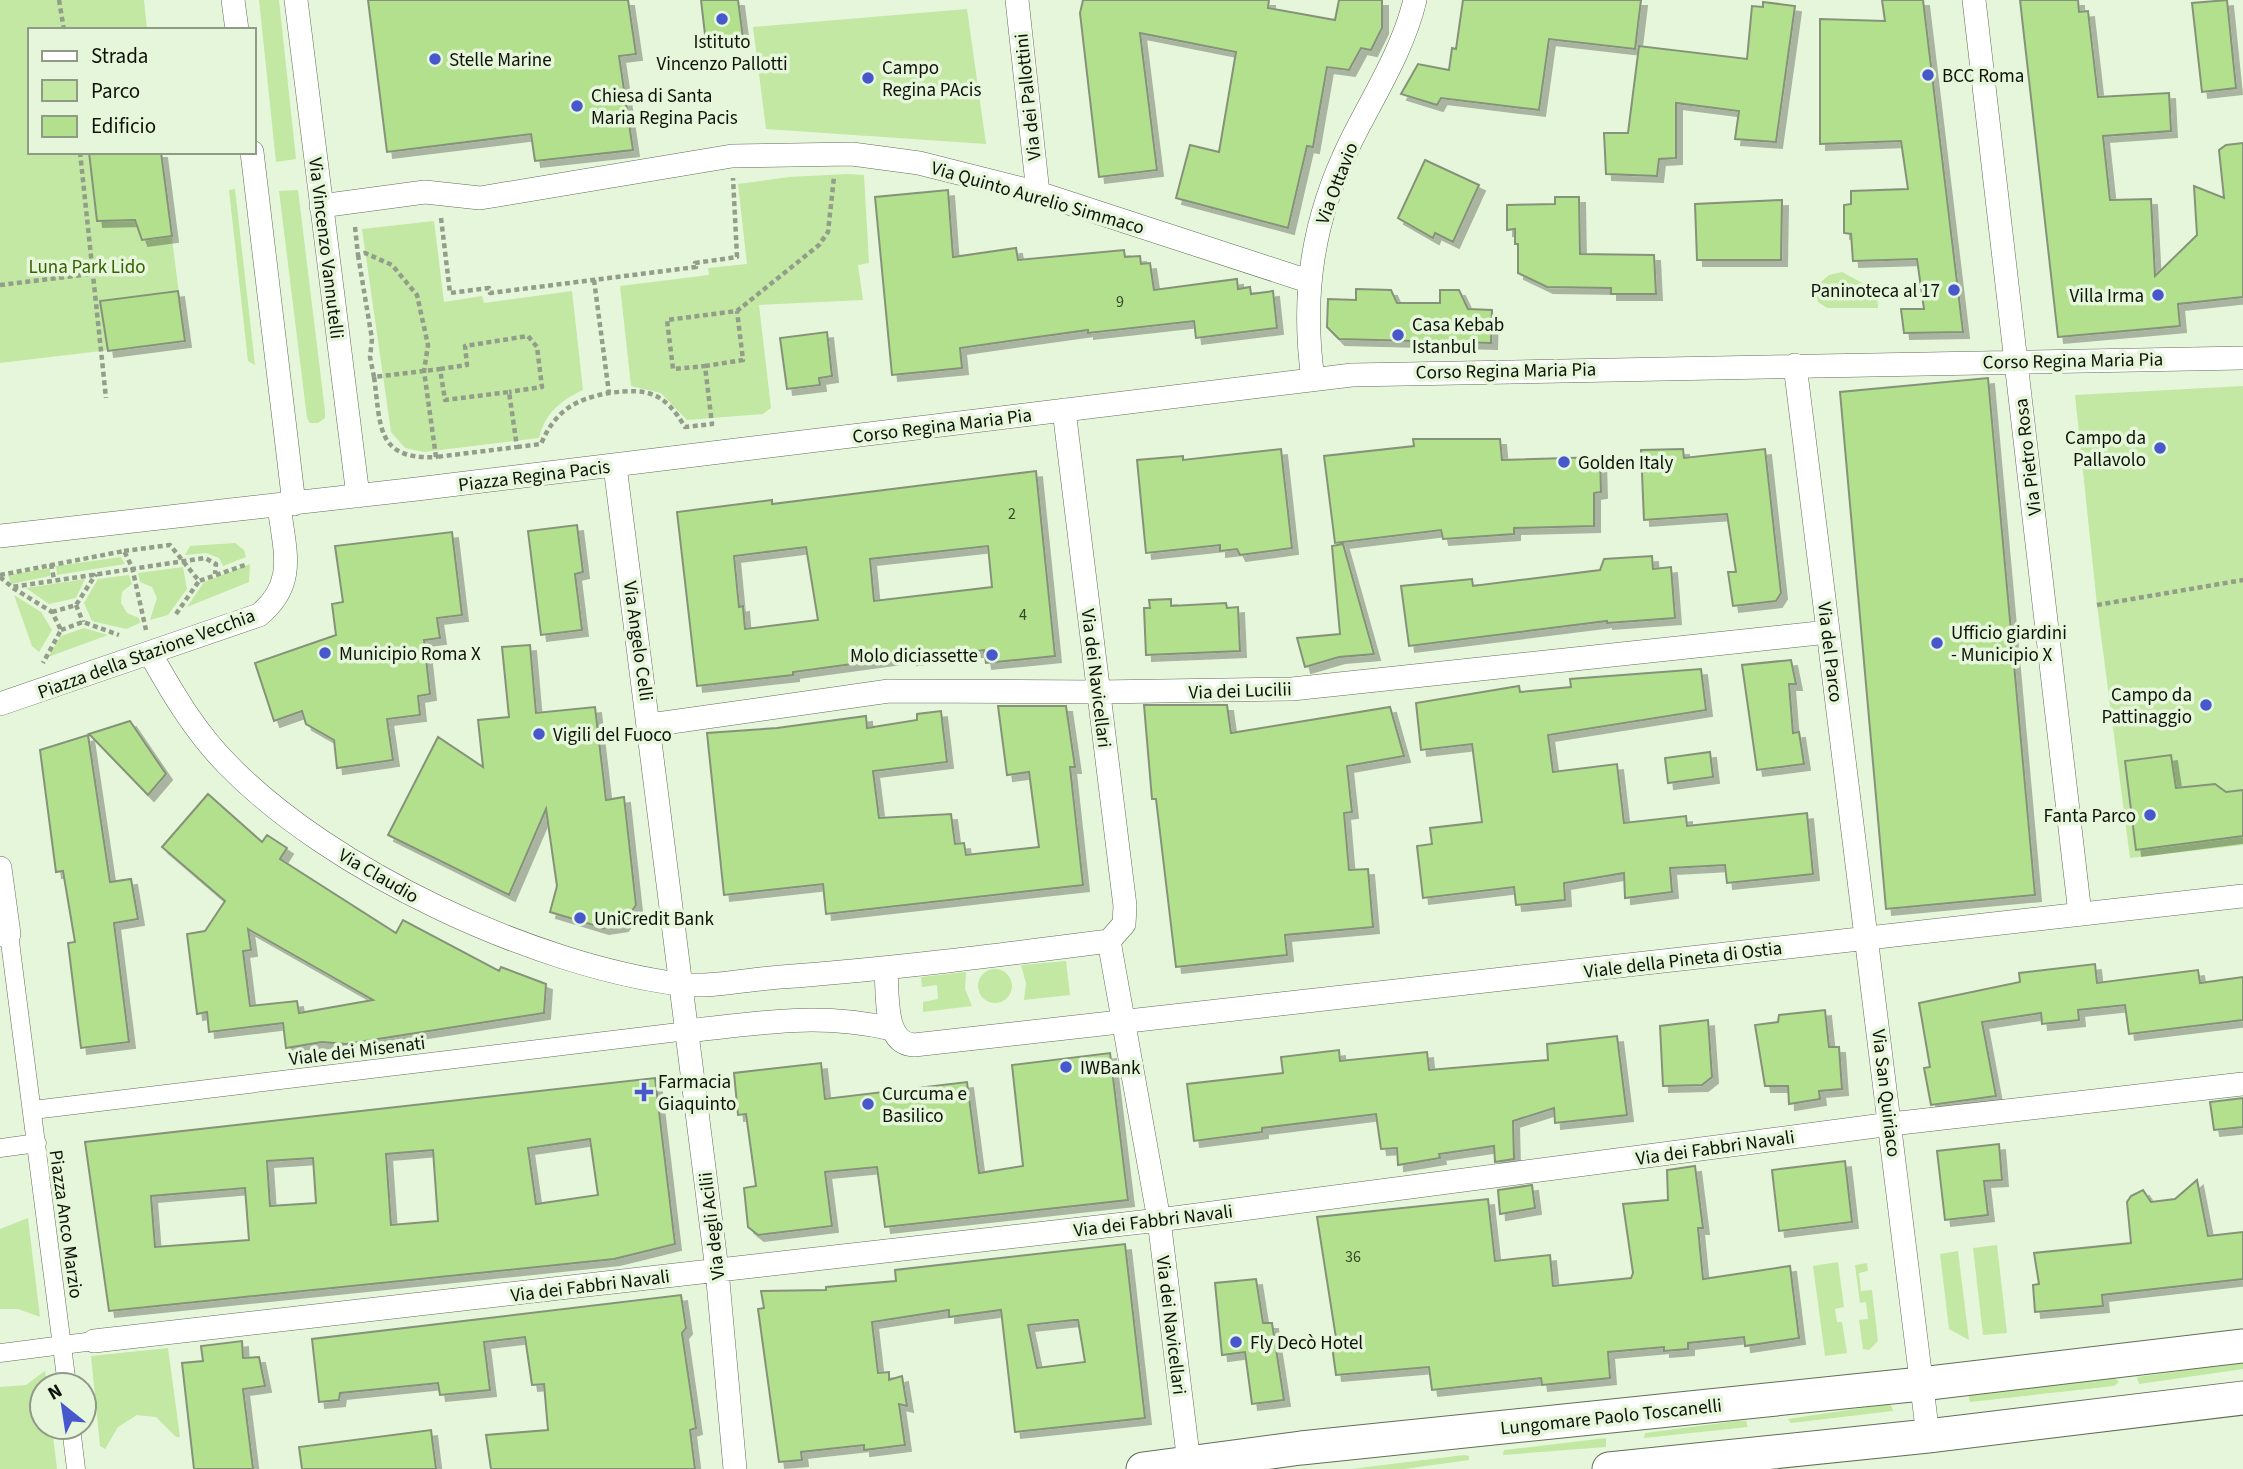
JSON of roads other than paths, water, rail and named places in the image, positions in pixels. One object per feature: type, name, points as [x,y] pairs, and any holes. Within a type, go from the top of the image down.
[{"type":"main road","name":"Lungomare Paolo Toscanelli","points":[[1143,1469],[1189,1462],[1302,1459],[2243,1346]]},
{"type":"main road","points":[[1609,1469],[1928,1436],[2243,1398]]},
{"type":"street","points":[[233,0],[237,28]]},
{"type":"street","name":"Via Vincenzo Vannutelli","points":[[296,0],[358,496]]},
{"type":"street","name":"Via dei Pallottini","points":[[1017,0],[1038,193]]},
{"type":"street","name":"Via Ottavio","points":[[1312,379],[1307,334],[1308,281],[1315,235],[1331,187],[1400,44],[1415,0]]},
{"type":"street","name":"Via Pietro Rosa","points":[[1974,0],[2080,914]]},
{"type":"street","name":"Via Quinto Aurelio Simmaco","points":[[321,206],[425,192],[480,198],[726,157],[834,153],[900,159],[1038,193],[1308,281]]},
{"type":"street","points":[[0,536],[287,505],[252,154]]},
{"type":"street","name":"Corso Regina Maria Pia","points":[[773,446],[1312,379],[1410,372],[2243,358]]},
{"type":"street","name":"Via del Parco","points":[[1796,365],[1867,938]]},
{"type":"street","name":"Via dei Navicellari","points":[[1064,410],[1125,906],[1124,923],[1109,941],[1159,1220],[1189,1462]]},
{"type":"street","name":"Piazza Regina Pacis","points":[[287,505],[773,446]]},
{"type":"street","name":"Via Angelo Celli","points":[[615,466],[681,984]]},
{"type":"street","name":"Piazza della Stazione Vecchia","points":[[0,704],[246,622],[275,601],[284,585],[287,505]]},
{"type":"street","name":"Via dei Lucilii","points":[[650,725],[889,691],[1099,692],[1316,687],[1828,632]]},
{"type":"street","name":"Via Claudio","points":[[151,655],[187,716],[227,765],[279,811],[336,850],[420,898],[492,931],[574,959],[681,984],[886,970],[1109,941]]},
{"type":"street","points":[[0,868],[5,934],[37,1143]]},
{"type":"street","name":"Viale della Pineta di Ostia","points":[[687,1031],[818,1018],[848,1019],[892,1029],[899,1041],[914,1045],[2243,896]]},
{"type":"street","name":"Via San Quiriaco","points":[[1867,938],[1921,1384]]},
{"type":"street","points":[[886,970],[892,1029]]},
{"type":"street","name":"Via degli Acilii","points":[[681,984],[717,1270],[735,1469]]},
{"type":"street","name":"Viale dei Misenati","points":[[33,1110],[687,1031]]},
{"type":"street","name":"Via dei Fabbri Navali","points":[[62,1346],[1159,1220],[1891,1124],[2243,1084]]},
{"type":"street","name":"Piazza Anco Marzio","points":[[0,1148],[37,1143],[65,1371]]},
{"type":"street","points":[[0,1353],[62,1346]]},
{"type":"street","points":[[1921,1384],[1928,1436]]},
{"type":"street","points":[[73,1441],[76,1469]]},
{"type":"place","name":"Istituto Vincenzo Pallotti","points":[[722,19]]},
{"type":"place","name":"Stelle Marine","points":[[435,59]]},
{"type":"place","name":"BCC Roma","points":[[1928,75]]},
{"type":"place","name":"Campo Regina PAcis","points":[[868,78]]},
{"type":"place","name":"Chiesa di Santa Maria Regina Pacis","points":[[577,106]]},
{"type":"place","name":"Paninoteca al 17","points":[[1954,290]]},
{"type":"place","name":"Villa Irma","points":[[2158,295]]},
{"type":"place","name":"Casa Kebab Istanbul","points":[[1398,335]]},
{"type":"place","name":"Campo da Pallavolo","points":[[2160,448]]},
{"type":"place","name":"Golden Italy","points":[[1564,462]]},
{"type":"place","name":"Ufficio giardini - Municipio X","points":[[1937,643]]},
{"type":"place","name":"Municipio Roma X","points":[[325,653]]},
{"type":"place","name":"Molo diciassette","points":[[992,655]]},
{"type":"place","name":"Campo da Pattinaggio","points":[[2206,705]]},
{"type":"place","name":"Vigili del Fuoco","points":[[539,734]]},
{"type":"place","name":"Fanta Parco","points":[[2150,815]]},
{"type":"place","name":"UniCredit Bank","points":[[580,918]]},
{"type":"place","name":"IWBank","points":[[1066,1067]]},
{"type":"place","name":"Farmacia Giaquinto","points":[[644,1092]]},
{"type":"place","name":"Curcuma e Basilico","points":[[868,1104]]},
{"type":"place","name":"Fly Decò Hotel","points":[[1236,1342]]},
{"type":"park label","name":"Luna Park Lido","points":[[87,266]]}]
